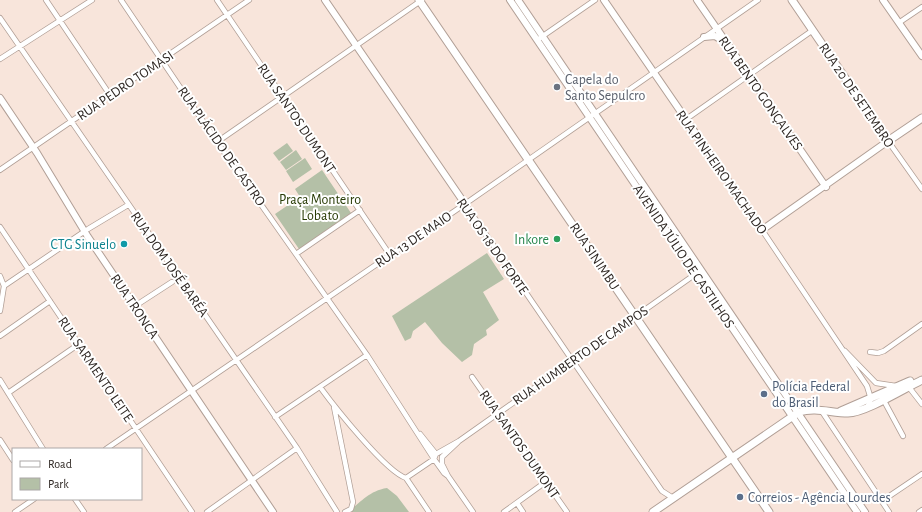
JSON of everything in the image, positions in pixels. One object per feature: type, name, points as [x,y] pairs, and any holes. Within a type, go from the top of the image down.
[{"type":"main road","name":"RUA SINIMBU","points":[[420,0],[769,512]]},
{"type":"main road","name":"RUA 20 DE SETEMBRO","points":[[792,0],[888,141]]},
{"type":"main road","points":[[888,141],[922,118]]},
{"type":"main road","points":[[653,512],[796,414],[820,409],[850,413],[866,408],[922,376]]},
{"type":"main road","points":[[839,412],[871,399],[896,386],[907,385],[922,380]]},
{"type":"street","points":[[46,0],[110,95]]},
{"type":"street","points":[[0,59],[92,0]]},
{"type":"street","name":"RUA PLÁCIDO DE CASTRO","points":[[121,0],[217,142],[367,355],[473,512]]},
{"type":"street","name":"RUA SANTOS DUMONT","points":[[217,0],[390,255]]},
{"type":"street","name":"RUA PEDRO TOMASI","points":[[0,170],[249,0]]},
{"type":"street","name":"RUA OS 18 DO FORTE","points":[[325,0],[662,491],[673,498]]},
{"type":"street","points":[[217,142],[420,0]]},
{"type":"street","name":"AVENIDA JÚLIO DE CASTILHOS","points":[[510,0],[540,38],[696,273],[865,512]]},
{"type":"street","name":"AVENIDA JÚLIO DE CASTILHOS","points":[[518,0],[524,16]]},
{"type":"street","points":[[540,38],[595,0]]},
{"type":"street","name":"RUA PINHEIRO MACHADO","points":[[604,0],[840,345],[867,386],[871,399]]},
{"type":"street","name":"RUA BENTO GONÇALVES","points":[[697,0],[826,187]]},
{"type":"street","name":"RUA 13 DE MAIO","points":[[107,448],[529,160],[758,0]]},
{"type":"street","points":[[883,0],[900,22],[922,56]]},
{"type":"street","points":[[900,22],[922,7]]},
{"type":"street","name":"RUA DOM JOSÉ BARÉA","points":[[0,18],[297,448],[337,512]]},
{"type":"street","points":[[685,120],[813,30]]},
{"type":"street","points":[[704,37],[715,36],[726,43]]},
{"type":"street","name":"RUA TRONCA","points":[[0,98],[33,147],[84,232],[273,512]]},
{"type":"street","name":"AVENIDA JÚLIO DE CASTILHOS","points":[[591,116],[702,269],[796,414],[857,512]]},
{"type":"street","points":[[762,230],[826,187],[888,141]]},
{"type":"street","name":"RUA 20 DE SETEMBRO","points":[[888,141],[922,189]]},
{"type":"street","points":[[4,286],[84,232],[128,205]]},
{"type":"street","points":[[296,254],[360,210]]},
{"type":"street","name":"RUA SARMENTO LEITE","points":[[0,227],[192,512]]},
{"type":"street","name":"RUA HUMBERTO DE CAMPOS","points":[[406,478],[435,456],[498,414],[702,269]]},
{"type":"street","points":[[0,276],[4,286],[0,311]]},
{"type":"street","points":[[135,306],[172,282]]},
{"type":"street","points":[[0,336],[50,301]]},
{"type":"street","points":[[870,352],[877,353],[884,351],[922,324]]},
{"type":"street","points":[[8,393],[79,344]]},
{"type":"street","name":"RUA PINHEIRO MACHADO","points":[[840,345],[868,377],[876,382],[896,386]]},
{"type":"street","points":[[275,417],[367,355]]},
{"type":"street","name":"RUA SANTOS DUMONT","points":[[472,377],[547,481],[567,512]]},
{"type":"street","points":[[0,380],[42,448]]},
{"type":"street","points":[[907,385],[922,404]]},
{"type":"street","points":[[320,387],[334,406],[389,468],[400,476],[406,478],[429,512]]},
{"type":"street","points":[[866,408],[871,399]]},
{"type":"street","points":[[883,399],[903,436]]},
{"type":"street","points":[[334,406],[353,502],[350,509],[345,512]]},
{"type":"street","points":[[820,409],[889,512]]},
{"type":"street","points":[[0,440],[12,458]]},
{"type":"street","name":"RUA HUMBERTO DE CAMPOS","points":[[448,476],[442,464],[442,457],[459,441]]},
{"type":"street","points":[[207,512],[297,448]]},
{"type":"street","points":[[882,501],[922,474]]},
{"type":"street","points":[[504,512],[547,481]]},
{"type":"street","name":"RUA OS 18 DO FORTE","points":[[662,491],[664,504]]},
{"type":"street","points":[[15,512],[33,500]]},
{"type":"street","points":[[77,500],[84,512]]},
{"type":"street","points":[[517,503],[523,512]]},
{"type":"green space","points":[[287,143],[293,151],[279,161],[273,153]]},
{"type":"green space","points":[[296,150],[302,159],[286,170],[280,162]]},
{"type":"green space","points":[[305,158],[312,169],[293,182],[286,171]]},
{"type":"green space","name":"Praça Monteiro Lobato","points":[[322,170],[351,213],[299,249],[275,214],[300,197],[295,189]]},
{"type":"green space","points":[[487,253],[504,279],[483,292],[499,320],[486,330],[487,335],[474,344],[472,355],[462,362],[442,343],[425,322],[413,331],[411,338],[405,341],[392,316]]},
{"type":"green space","points":[[387,488],[397,496],[409,512],[347,512],[375,492]]},
{"type":"place","name":"Capela do Santo Sepulcro","points":[[557,87]]},
{"type":"place","name":"Inkore","points":[[557,239]]},
{"type":"place","name":"CTG Sinuelo","points":[[124,244]]},
{"type":"place","name":"Polícia Federal do Brasil","points":[[764,394]]},
{"type":"place","name":"Correios - Agência Lourdes","points":[[740,497]]}]
